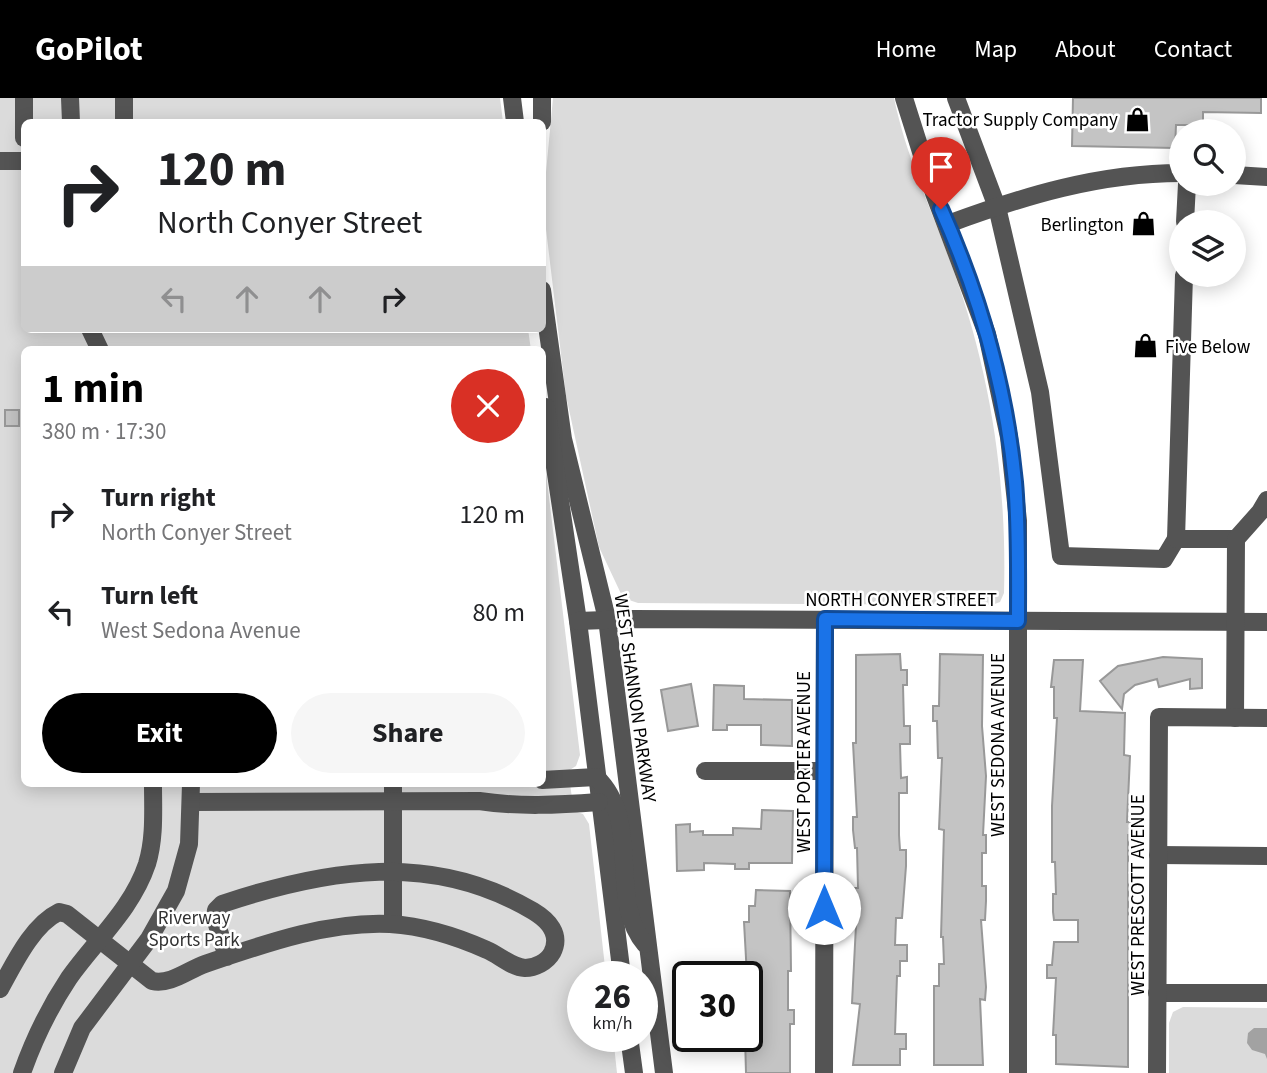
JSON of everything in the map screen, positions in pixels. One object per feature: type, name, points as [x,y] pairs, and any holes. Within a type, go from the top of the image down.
[{"type":"street","points":[[24,98],[24,119]]},
{"type":"street","points":[[70,98],[71,119]]},
{"type":"street","points":[[124,98],[124,119]]},
{"type":"street","points":[[512,98],[515,119]]},
{"type":"street","points":[[542,98],[542,119]]},
{"type":"street","name":"WEST SEDONA AVENUE","points":[[904,98],[934,193],[948,224],[987,334],[1009,437],[1018,521],[1018,1073]]},
{"type":"street","points":[[956,98],[997,207],[1040,392],[1061,556],[1164,559],[1176,539],[1184,287]]},
{"type":"street","points":[[0,161],[21,160]]},
{"type":"street","points":[[948,224],[1079,183],[1124,176],[1169,174]]},
{"type":"street","points":[[1246,176],[1267,177]]},
{"type":"street","name":"WEST SHANNON PARKWAY","points":[[546,318],[563,439],[607,619],[664,1073]]},
{"type":"street","points":[[546,406],[578,621],[620,961]]},
{"type":"street","points":[[1267,500],[1236,539],[1235,622],[1235,718],[1267,718]]},
{"type":"street","points":[[1176,539],[1236,539]]},
{"type":"street","name":"NORTH CONYER STREET","points":[[578,621],[825,619],[1267,622]]},
{"type":"street","name":"WEST PORTER AVENUE","points":[[824,1073],[825,619]]},
{"type":"street","name":"WEST PRESCOTT AVENUE","points":[[1157,1073],[1159,717],[1235,718]]},
{"type":"street","points":[[705,771],[824,771]]},
{"type":"street","points":[[546,780],[596,778],[610,790],[618,810],[632,926],[647,947]]},
{"type":"street","points":[[22,1073],[48,1010],[133,895],[148,861],[152,838],[153,787]]},
{"type":"street","points":[[63,1073],[82,1028],[149,939],[176,891],[189,845],[191,793],[393,793],[524,802],[539,806],[599,802]]},
{"type":"street","points":[[393,793],[393,924]]},
{"type":"street","points":[[1158,856],[1267,856]]},
{"type":"street","points":[[0,989],[31,939],[50,916],[59,912],[67,914],[152,981],[161,983],[227,957],[308,932],[363,924],[393,924],[449,937],[526,968],[540,965],[551,954],[556,939],[552,925],[541,916],[500,895],[442,877],[394,870],[312,877],[222,904],[216,910],[215,918],[227,957]]},
{"type":"street","points":[[1157,992],[1267,993]]},
{"type":"street","points":[[631,1052],[634,1073]]},
{"type":"green space","name":"Riverway Sports Park","points":[[0,98],[500,98],[503,119],[21,119],[21,333],[529,333],[530,346],[21,346],[21,787],[546,787],[546,472],[580,755],[576,766],[568,771],[574,811],[583,814],[589,824],[604,961],[567,961],[567,1052],[615,1052],[617,1073],[0,1073]]},
{"type":"green space","points":[[553,98],[894,98],[913,164],[966,309],[987,388],[1003,510],[1004,593],[1000,602],[992,605],[638,603],[623,598],[599,547],[566,396],[546,229],[546,172]]},
{"type":"green space","points":[[1183,1007],[1267,1008],[1267,1073],[1169,1073],[1169,1023],[1173,1012]]},
{"type":"shaded area","points":[[1254,1028],[1267,1028],[1267,1059],[1265,1054],[1252,1050],[1247,1043],[1248,1033]]},
{"type":"building","name":"Tractor Supply Company","points":[[1073,98],[1261,98],[1261,113],[1203,112],[1203,119],[1169,119],[1169,148],[1072,146]]},
{"type":"building","points":[[5,410],[19,410],[19,426],[5,426]]},
{"type":"building","points":[[900,654],[901,670],[907,670],[907,685],[903,685],[904,726],[910,726],[910,744],[900,744],[901,778],[907,777],[907,793],[899,793],[899,835],[900,850],[906,850],[906,866],[902,918],[896,918],[895,945],[907,945],[907,961],[900,961],[900,976],[897,976],[895,1034],[906,1034],[906,1049],[900,1049],[900,1065],[853,1065],[860,1004],[852,1003],[856,925],[852,925],[853,888],[858,888],[857,848],[853,830],[853,817],[857,817],[853,743],[856,743],[856,655]]},
{"type":"building","points":[[940,654],[983,655],[982,726],[986,776],[983,835],[986,835],[986,853],[982,853],[982,886],[986,886],[986,901],[985,920],[981,920],[986,987],[985,1000],[980,999],[983,1065],[934,1065],[934,986],[939,986],[939,964],[944,964],[941,937],[944,830],[939,829],[942,758],[938,758],[937,721],[933,721],[933,706],[939,706]]},
{"type":"building","points":[[1163,657],[1202,659],[1202,688],[1190,689],[1190,679],[1159,687],[1157,679],[1135,685],[1124,694],[1122,709],[1100,681],[1118,666]]},
{"type":"building","points":[[1054,660],[1083,660],[1080,711],[1125,713],[1124,755],[1130,756],[1127,822],[1133,822],[1133,835],[1128,835],[1128,1067],[1056,1064],[1056,1035],[1053,1035],[1056,978],[1047,978],[1047,965],[1052,965],[1054,942],[1078,942],[1078,920],[1054,920],[1053,912],[1053,894],[1056,894],[1055,862],[1052,862],[1052,806],[1057,718],[1054,718],[1054,687],[1051,687]]},
{"type":"building","points":[[691,684],[698,726],[668,731],[661,690]]},
{"type":"building","points":[[714,685],[744,686],[744,699],[792,700],[792,746],[761,745],[761,725],[727,725],[727,730],[713,730]]},
{"type":"building","points":[[762,810],[793,811],[792,863],[749,863],[749,869],[735,869],[735,864],[704,863],[704,870],[677,871],[676,825],[690,824],[690,832],[703,831],[703,835],[733,835],[733,828],[761,829]]},
{"type":"building","points":[[756,890],[790,891],[791,971],[788,971],[788,1010],[794,1010],[794,1024],[790,1024],[790,1073],[746,1073],[745,1052],[763,1052],[763,961],[746,961],[744,922],[749,922],[749,906],[755,906]]},
{"type":"place","name":"Tractor Supply Company","points":[[1138,119]]},
{"type":"place","name":"Berlington","points":[[1144,224]]},
{"type":"place","name":"Five Below","points":[[1145,346]]},
{"type":"route","points":[[824,908],[825,619],[1018,621],[1018,521],[1009,437],[987,334],[941,209]]}]
